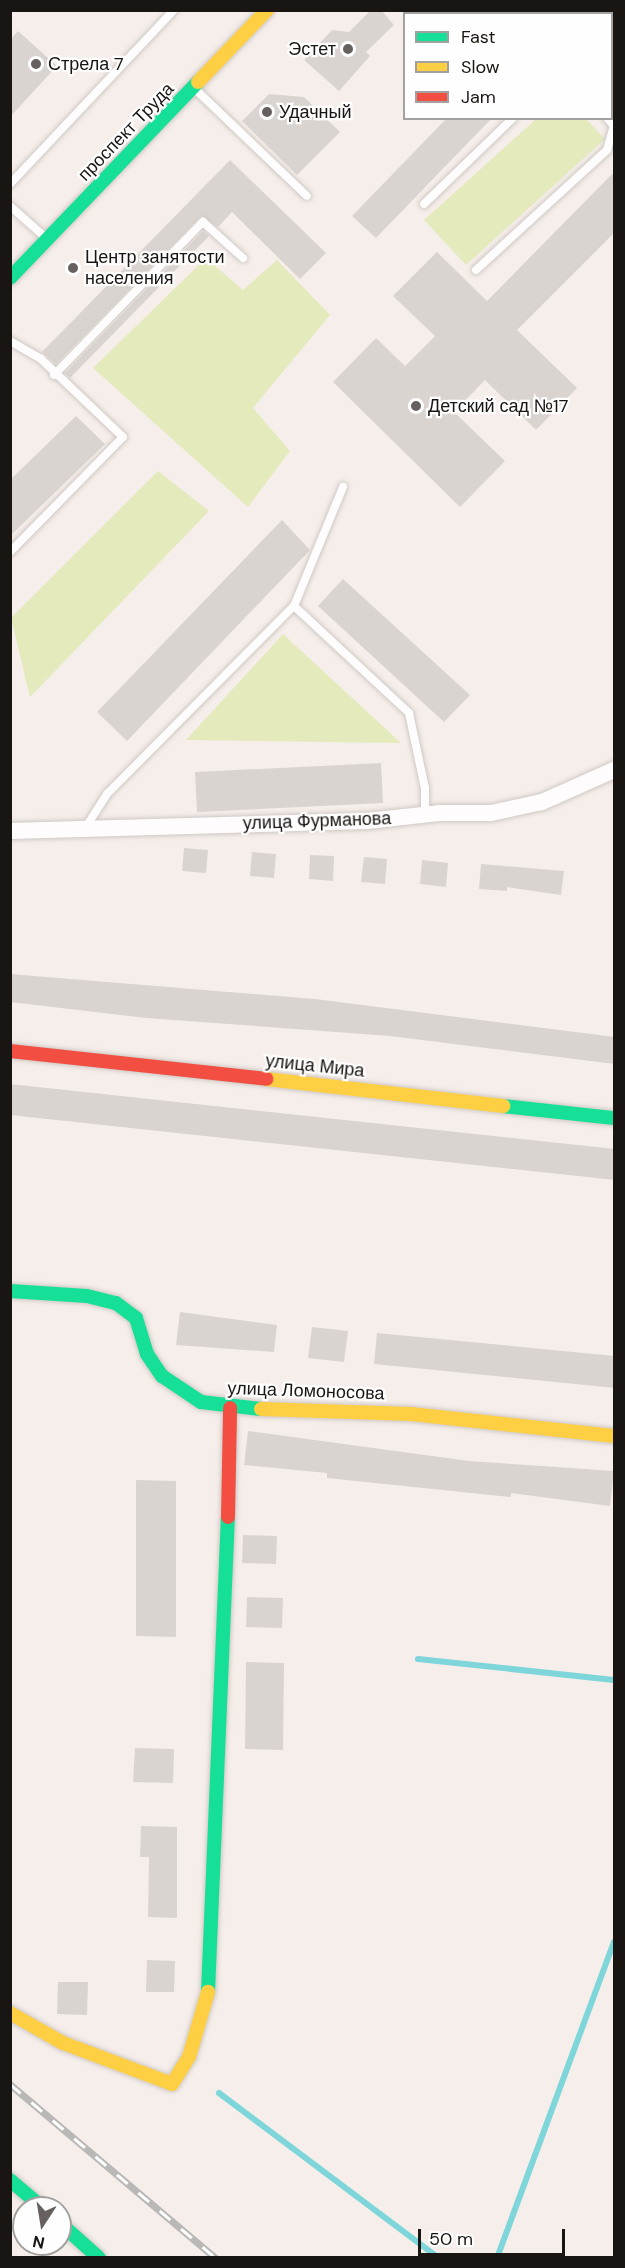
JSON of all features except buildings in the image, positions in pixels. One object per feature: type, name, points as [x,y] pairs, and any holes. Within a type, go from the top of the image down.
[{"type":"street","name":"проспект Труда","points":[[10,278],[194,88],[265,11]]},
{"type":"street","name":"улица Фурманова","points":[[10,831],[368,822],[425,816],[491,813],[542,802],[615,770]]},
{"type":"street","name":"улица Мира","points":[[10,1051],[615,1118]]},
{"type":"street","name":"улица Ломоносова","points":[[10,1291],[87,1296],[116,1303],[136,1318],[147,1354],[162,1376],[201,1402],[230,1408],[411,1414],[615,1436]]},
{"type":"street","points":[[10,2013],[63,2043],[172,2084],[181,2075],[189,2057],[210,1985],[216,1762],[227,1609],[230,1408]]},
{"type":"street","points":[[10,2180],[29,2196]]},
{"type":"street","points":[[72,2234],[99,2258]]},
{"type":"lane","points":[[10,184],[174,10]]},
{"type":"lane","points":[[194,88],[307,196]]},
{"type":"lane","points":[[424,204],[511,120]]},
{"type":"lane","points":[[476,270],[607,150],[614,126],[609,120]]},
{"type":"lane","points":[[10,206],[47,239]]},
{"type":"lane","points":[[54,375],[203,222],[243,258]]},
{"type":"lane","points":[[10,341],[41,359],[54,375],[123,437],[10,552]]},
{"type":"lane","points":[[84,830],[107,794],[294,606],[343,488]]},
{"type":"lane","points":[[294,606],[409,713],[425,788],[425,816]]},
{"type":"green space","points":[[510,11],[614,11],[614,116],[613,12]]},
{"type":"green space","points":[[535,120],[587,120],[605,139],[466,265],[424,220]]},
{"type":"green space","points":[[206,258],[243,290],[277,260],[330,315],[253,408],[290,451],[248,507],[93,368]]},
{"type":"green space","points":[[158,471],[209,511],[30,697],[11,618]]},
{"type":"green space","points":[[283,634],[401,743],[186,740]]},
{"type":"waterway","points":[[418,1659],[614,1680]]},
{"type":"waterway","points":[[497,2258],[614,1942]]},
{"type":"waterway","points":[[219,2093],[439,2258]]},
{"type":"railway","points":[[10,2084],[216,2258]]},
{"type":"traffic: fast","points":[[10,278],[198,82]]},
{"type":"traffic: fast","points":[[503,1106],[614,1118]]},
{"type":"traffic: fast","points":[[10,1291],[87,1296],[116,1303],[136,1318],[147,1354],[162,1376],[201,1402],[261,1409]]},
{"type":"traffic: fast","points":[[208,1992],[228,1517]]},
{"type":"traffic: fast","points":[[10,2180],[29,2196]]},
{"type":"traffic: fast","points":[[72,2234],[99,2258]]},
{"type":"traffic: slow","points":[[198,82],[267,10]]},
{"type":"traffic: slow","points":[[266,1079],[503,1106]]},
{"type":"traffic: slow","points":[[261,1409],[411,1414],[614,1436]]},
{"type":"traffic: slow","points":[[10,2013],[63,2043],[172,2084],[189,2057],[208,1992]]},
{"type":"traffic: jam","points":[[10,1051],[266,1079]]},
{"type":"traffic: jam","points":[[228,1517],[230,1408]]},
{"type":"place","name":"Эстет","points":[[348,49]]},
{"type":"place","name":"Стрела 7","points":[[36,64]]},
{"type":"place","name":"Удачный","points":[[267,112]]},
{"type":"place","name":"Центр занятости населения","points":[[73,268]]},
{"type":"place","name":"Детский сад №17","points":[[416,406]]}]
